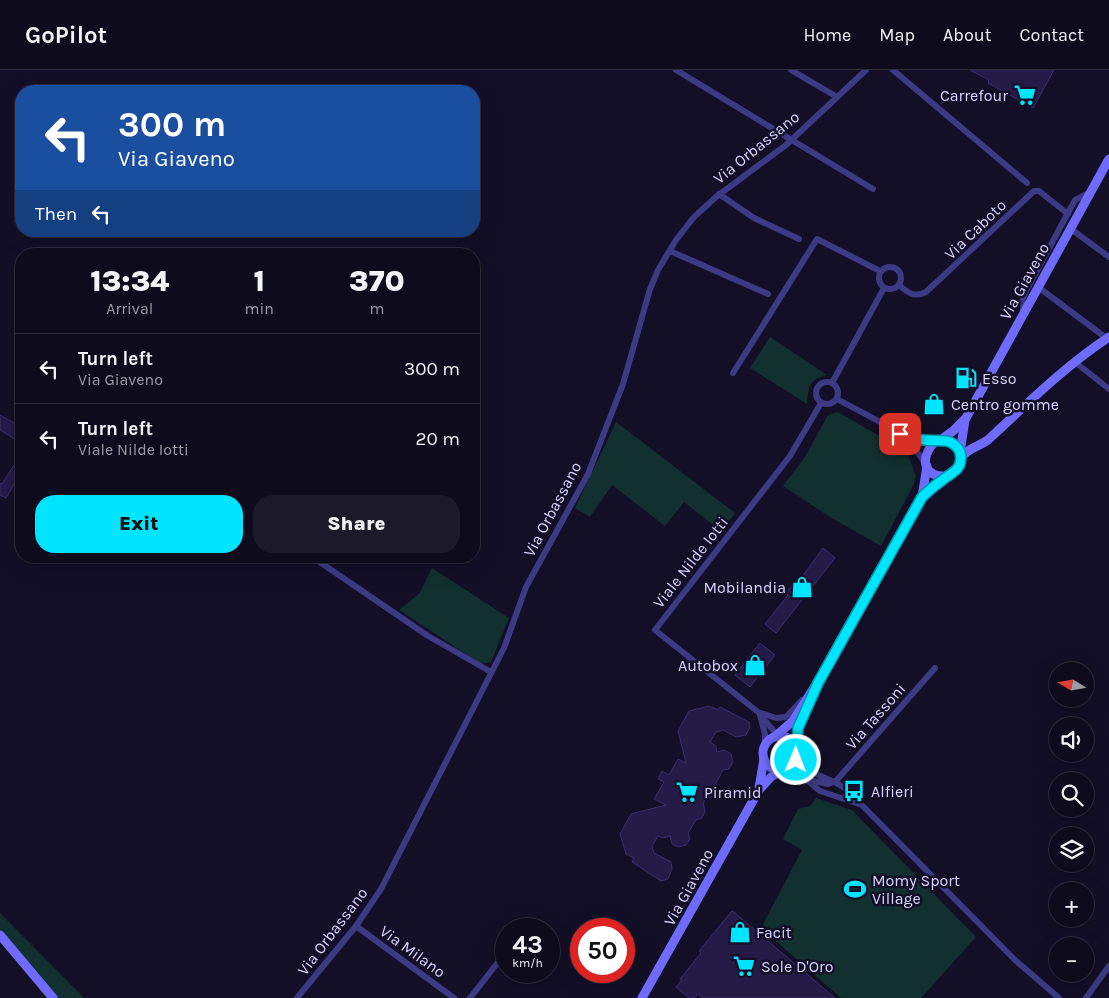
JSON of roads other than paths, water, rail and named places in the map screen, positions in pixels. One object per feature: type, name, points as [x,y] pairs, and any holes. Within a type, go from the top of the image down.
[{"type":"main road","name":"Via Giaveno","points":[[642,998],[758,790],[763,774],[765,744],[793,721],[817,684],[922,497],[927,466],[925,460],[927,451],[933,444],[953,431],[966,418],[1109,160]]},
{"type":"main road","points":[[940,441],[952,442],[961,455],[987,441],[1055,378],[1108,338]]},
{"type":"main road","name":"Via Giaveno","points":[[922,497],[958,469],[966,418]]},
{"type":"main road","points":[[927,466],[938,476],[948,476]]},
{"type":"main road","name":"Via Giaveno","points":[[758,790],[771,777],[794,764],[797,751],[798,728],[817,684]]},
{"type":"main road","points":[[777,736],[789,738],[797,751]]},
{"type":"main road","points":[[764,758],[773,769],[784,770]]},
{"type":"main road","points":[[0,935],[53,998]]},
{"type":"street","points":[[676,70],[873,189]]},
{"type":"street","points":[[791,70],[837,97]]},
{"type":"street","name":"Via Orbassano","points":[[297,998],[356,926],[381,889],[504,648],[526,587],[588,474],[623,384],[650,289],[658,270],[694,217],[719,194],[791,140],[866,70]]},
{"type":"street","points":[[893,70],[1027,183]]},
{"type":"street","name":"Via Caboto","points":[[899,285],[907,293],[916,296],[926,292],[1034,191],[1039,191],[1068,214]]},
{"type":"street","points":[[1024,314],[1022,301],[1026,291],[1075,200],[1092,192]]},
{"type":"street","points":[[719,194],[754,218],[799,239]]},
{"type":"street","points":[[1071,229],[1109,257]]},
{"type":"street","points":[[733,373],[817,239],[880,271]]},
{"type":"street","points":[[670,251],[768,294]]},
{"type":"street","points":[[889,266],[896,268],[902,276],[899,285],[892,289],[884,288],[879,282],[880,271],[889,266]]},
{"type":"street","points":[[1038,287],[1108,338]]},
{"type":"street","name":"Viale Nilde Iotti","points":[[758,712],[655,630],[790,456],[821,403],[816,396],[817,387],[825,382],[832,383],[884,288]]},
{"type":"street","points":[[1075,362],[1109,389]]},
{"type":"street","points":[[821,403],[831,404],[837,399],[838,390],[832,383]]},
{"type":"street","points":[[837,399],[900,434],[926,441],[940,441]]},
{"type":"street","points":[[900,434],[918,451],[927,466]]},
{"type":"street","points":[[321,563],[428,636],[491,672]]},
{"type":"street","name":"Via Tassoni","points":[[836,781],[935,668]]},
{"type":"street","name":"Via Giaveno","points":[[758,712],[776,718],[786,717],[817,684]]},
{"type":"street","points":[[758,712],[777,736]]},
{"type":"street","points":[[758,712],[763,726],[765,744]]},
{"type":"street","points":[[797,751],[814,774],[836,781],[847,790],[1015,960],[1059,998]]},
{"type":"street","points":[[784,770],[809,780],[828,784],[836,781]]},
{"type":"street","points":[[809,780],[820,790],[860,804]]},
{"type":"street","name":"Via Milano","points":[[356,926],[454,998]]},
{"type":"street","points":[[470,998],[495,966]]},
{"type":"street","points":[[1086,998],[1109,966]]},
{"type":"place","name":"Carrefour","points":[[1025,95]]},
{"type":"place","name":"Esso","points":[[966,378]]},
{"type":"place","name":"Centro gomme","points":[[934,404]]},
{"type":"place","name":"Mobilandia","points":[[802,587]]},
{"type":"place","name":"Autobox","points":[[755,665]]},
{"type":"place","name":"Alfieri","points":[[854,791]]},
{"type":"place","name":"Piramid","points":[[687,792]]},
{"type":"place","name":"Momy Sport Village","points":[[855,889]]},
{"type":"place","name":"Facit","points":[[740,932]]},
{"type":"place","name":"Sole D'Oro","points":[[744,966]]}]
